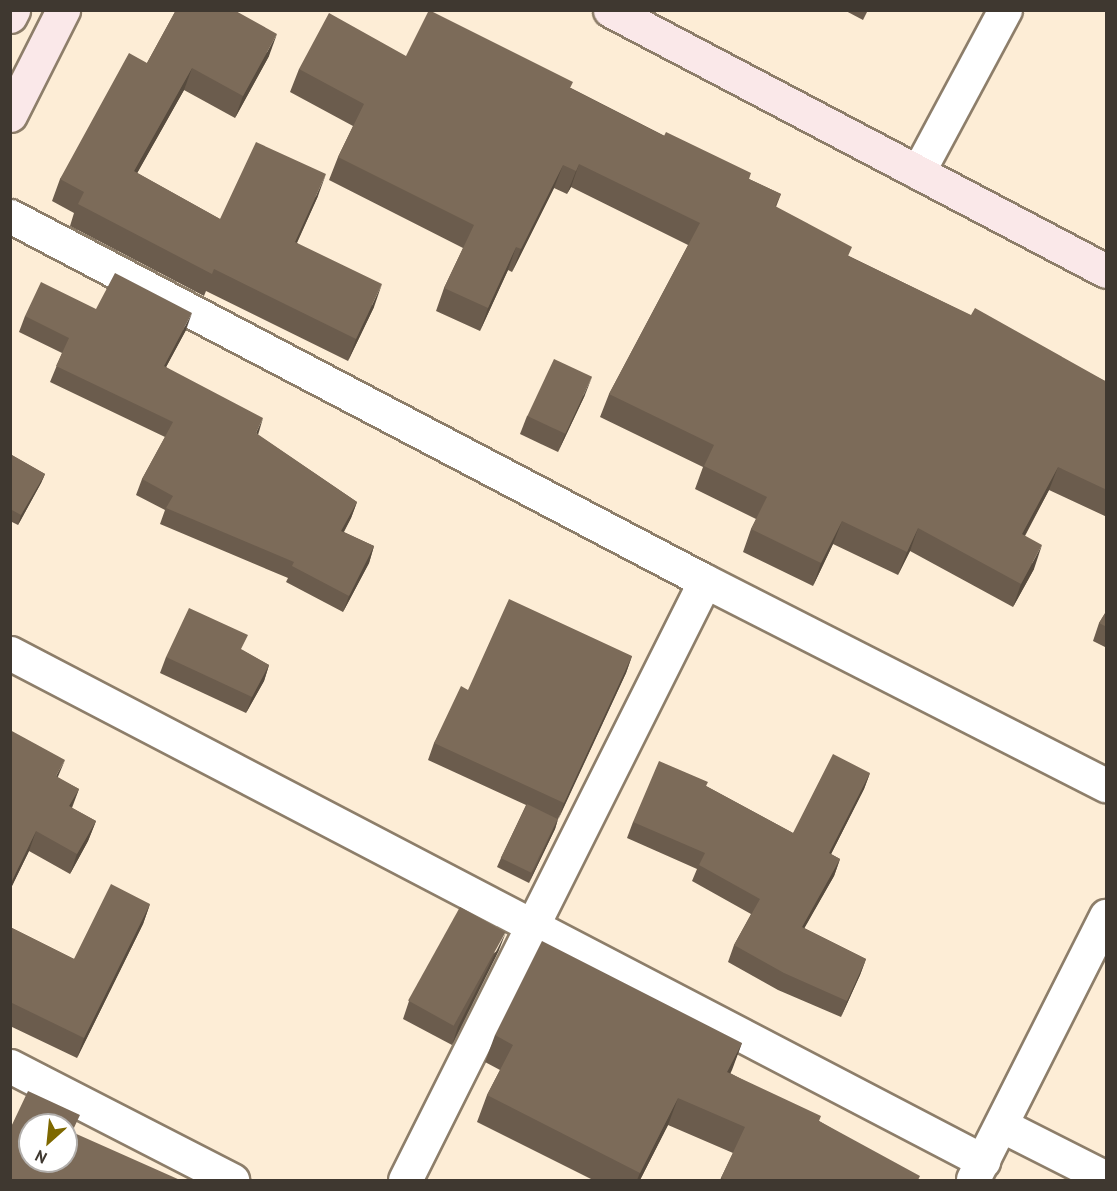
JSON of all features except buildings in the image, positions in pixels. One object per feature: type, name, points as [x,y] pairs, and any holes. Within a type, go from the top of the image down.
[{"type":"street","points":[[10,16],[13,10]]},
{"type":"street","points":[[10,115],[63,10]]},
{"type":"street","points":[[610,10],[1107,271]]},
{"type":"street","points":[[918,172],[1005,10]]},
{"type":"street","points":[[10,216],[705,580],[1107,785]]},
{"type":"street","points":[[405,1180],[705,580]]},
{"type":"street","points":[[10,652],[533,924],[978,1171],[1107,915]]},
{"type":"street","points":[[10,1066],[232,1180]]},
{"type":"street","points":[[1001,1125],[1107,1178]]}]
